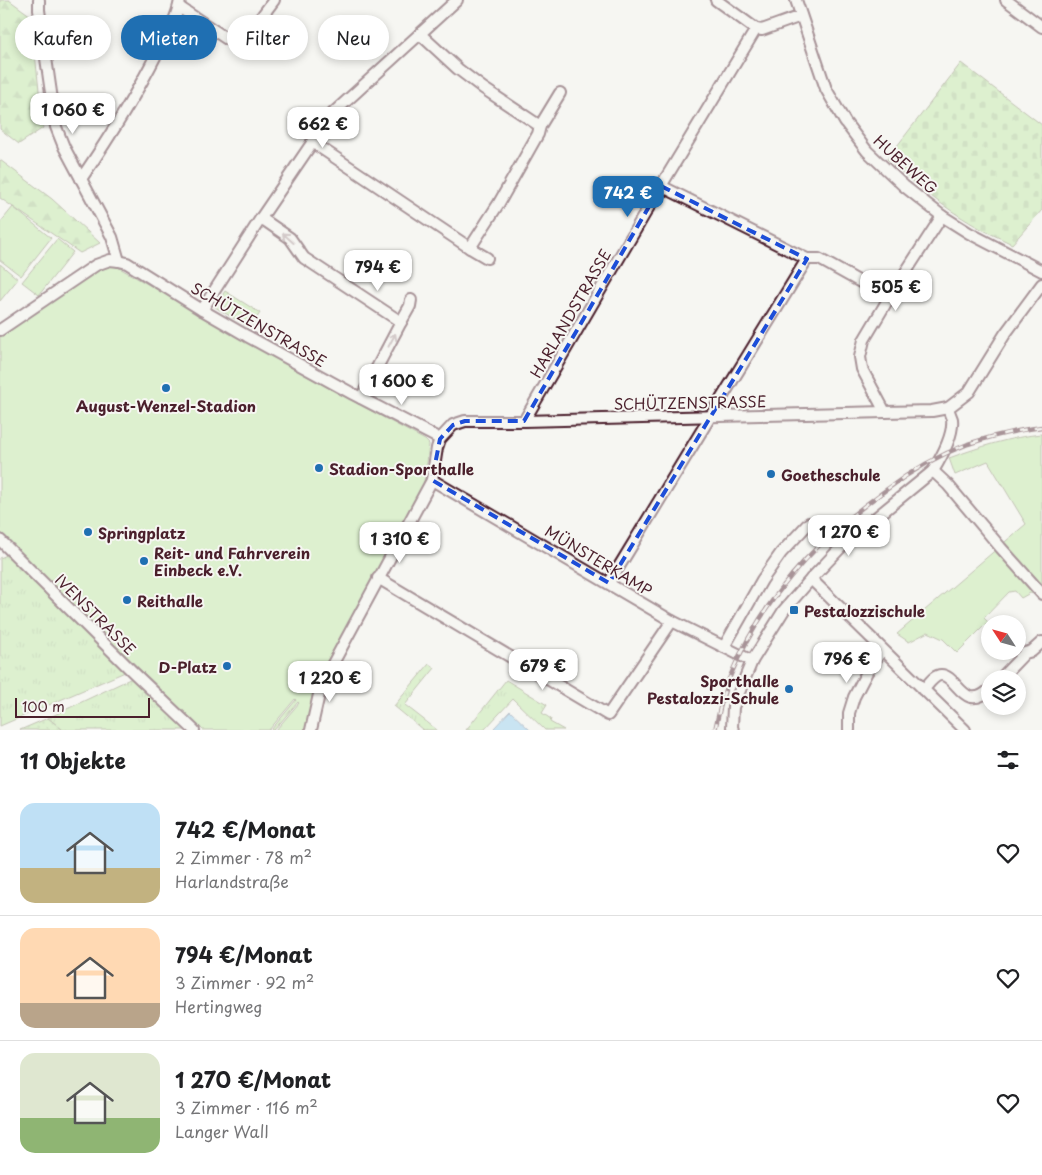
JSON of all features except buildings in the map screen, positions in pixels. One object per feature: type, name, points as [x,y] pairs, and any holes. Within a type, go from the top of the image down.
[{"type":"street","points":[[0,330],[96,265],[110,260],[118,261],[112,237],[56,127],[44,49],[39,0]]},
{"type":"street","points":[[81,179],[121,118],[147,73],[172,25],[180,3],[239,47],[274,0]]},
{"type":"street","points":[[202,310],[260,218],[331,115],[457,0]]},
{"type":"street","points":[[716,0],[756,29],[762,30],[801,16]]},
{"type":"street","name":"HUBEWEG","points":[[796,0],[826,89],[844,122],[868,151],[904,186],[942,216],[969,233],[1042,271]]},
{"type":"street","points":[[1006,0],[1042,27]]},
{"type":"street","name":"HARLANDSTRASSE","points":[[524,421],[661,186],[756,29]]},
{"type":"street","points":[[420,34],[458,69],[540,126]]},
{"type":"street","points":[[470,248],[499,203],[560,93]]},
{"type":"street","points":[[312,142],[487,258]]},
{"type":"street","points":[[661,186],[807,259],[819,259],[889,298]]},
{"type":"street","points":[[885,412],[862,369],[860,357],[864,340],[942,216]]},
{"type":"street","points":[[260,218],[290,238],[304,258],[401,322]]},
{"type":"street","points":[[609,583],[807,259]]},
{"type":"street","name":"SCHÜTZENSTRASSE","points":[[118,261],[134,267],[202,310],[361,398],[438,444],[453,426],[465,421],[710,417],[932,411],[948,408]]},
{"type":"street","points":[[733,730],[734,707],[752,661],[784,610],[846,542],[933,471],[942,455],[951,431],[952,419],[948,408],[969,392],[1005,334],[1042,284]]},
{"type":"street","points":[[361,398],[410,306],[411,300]]},
{"type":"street","points":[[311,730],[320,690],[330,669],[432,480],[438,444]]},
{"type":"street","points":[[933,471],[948,485],[1042,594]]},
{"type":"street","name":"MÜNSTERKAMP","points":[[432,480],[672,621],[752,661]]},
{"type":"street","points":[[724,647],[762,580],[781,553],[809,523]]},
{"type":"street","name":"IVENSTRASSE","points":[[0,540],[194,730]]},
{"type":"street","points":[[378,578],[608,714],[672,621]]},
{"type":"street","points":[[811,579],[965,730]]},
{"type":"street","points":[[1009,670],[1025,653],[1037,652],[1042,642]]},
{"type":"street","points":[[849,730],[849,713],[854,697],[867,672],[882,650]]},
{"type":"street","points":[[923,690],[935,677],[941,675],[947,677],[964,694],[971,697],[981,695]]},
{"type":"highlighted area","points":[[661,186],[807,259],[609,583],[432,480],[440,439],[453,425],[465,421],[524,421]]},
{"type":"green space","points":[[0,0],[9,0],[30,15],[15,15],[15,60],[36,60],[43,128],[19,144],[0,129]]},
{"type":"green space","points":[[961,63],[1042,125],[1042,210],[1012,244],[979,228],[951,211],[887,159]]},
{"type":"green space","points":[[0,160],[52,199],[100,243],[80,253],[0,198]]},
{"type":"green space","points":[[13,207],[51,238],[21,276],[0,260],[0,223]]},
{"type":"green space","points":[[57,239],[73,252],[39,295],[22,282]]},
{"type":"green space","points":[[0,264],[18,279],[0,301]]},
{"type":"green space","points":[[116,266],[429,444],[423,486],[324,667],[315,688],[306,730],[276,730],[298,702],[274,730],[271,730],[295,699],[269,730],[203,730],[0,534],[0,334],[101,268]]},
{"type":"green space","points":[[225,291],[260,313],[250,328],[215,307]]},
{"type":"green space","points":[[1042,434],[1042,587],[1039,584],[1034,594],[1030,593],[1021,598],[1015,591],[1009,592],[987,615],[981,615],[981,629],[957,653],[943,639],[928,632],[909,642],[897,634],[1026,524],[988,461],[955,475],[949,458],[984,446]]},
{"type":"green space","points":[[7,555],[125,672],[0,726],[0,558]]},
{"type":"green space","points":[[429,664],[435,668],[405,705],[437,730],[423,730],[394,706]]},
{"type":"green space","points":[[132,678],[186,730],[63,730],[48,718]]},
{"type":"green space","points":[[506,680],[547,705],[542,713],[551,719],[550,722],[564,730],[545,730],[513,699],[484,730],[466,730]]},
{"type":"green space","points":[[48,718],[63,730],[20,730]]},
{"type":"water","points":[[510,711],[530,730],[496,730],[494,728]]},
{"type":"railway","points":[[715,730],[727,685],[742,650],[757,623],[794,573],[814,550],[861,509],[915,470],[936,458],[977,441],[1042,427]]},
{"type":"place","name":"August-Wenzel-Stadion","points":[[166,388]]},
{"type":"place","name":"Stadion-Sporthalle","points":[[319,468]]},
{"type":"place","name":"Goetheschule","points":[[771,474]]},
{"type":"place","name":"Springplatz","points":[[88,532]]},
{"type":"place","name":"Reit- und Fahrverein Einbeck e.V.","points":[[144,561]]},
{"type":"place","name":"Reithalle","points":[[127,600]]},
{"type":"place","name":"Pestalozzischule","points":[[794,610]]},
{"type":"place","name":"D-Platz","points":[[227,666]]},
{"type":"place","name":"Sporthalle Pestalozzi-Schule","points":[[789,689]]}]
